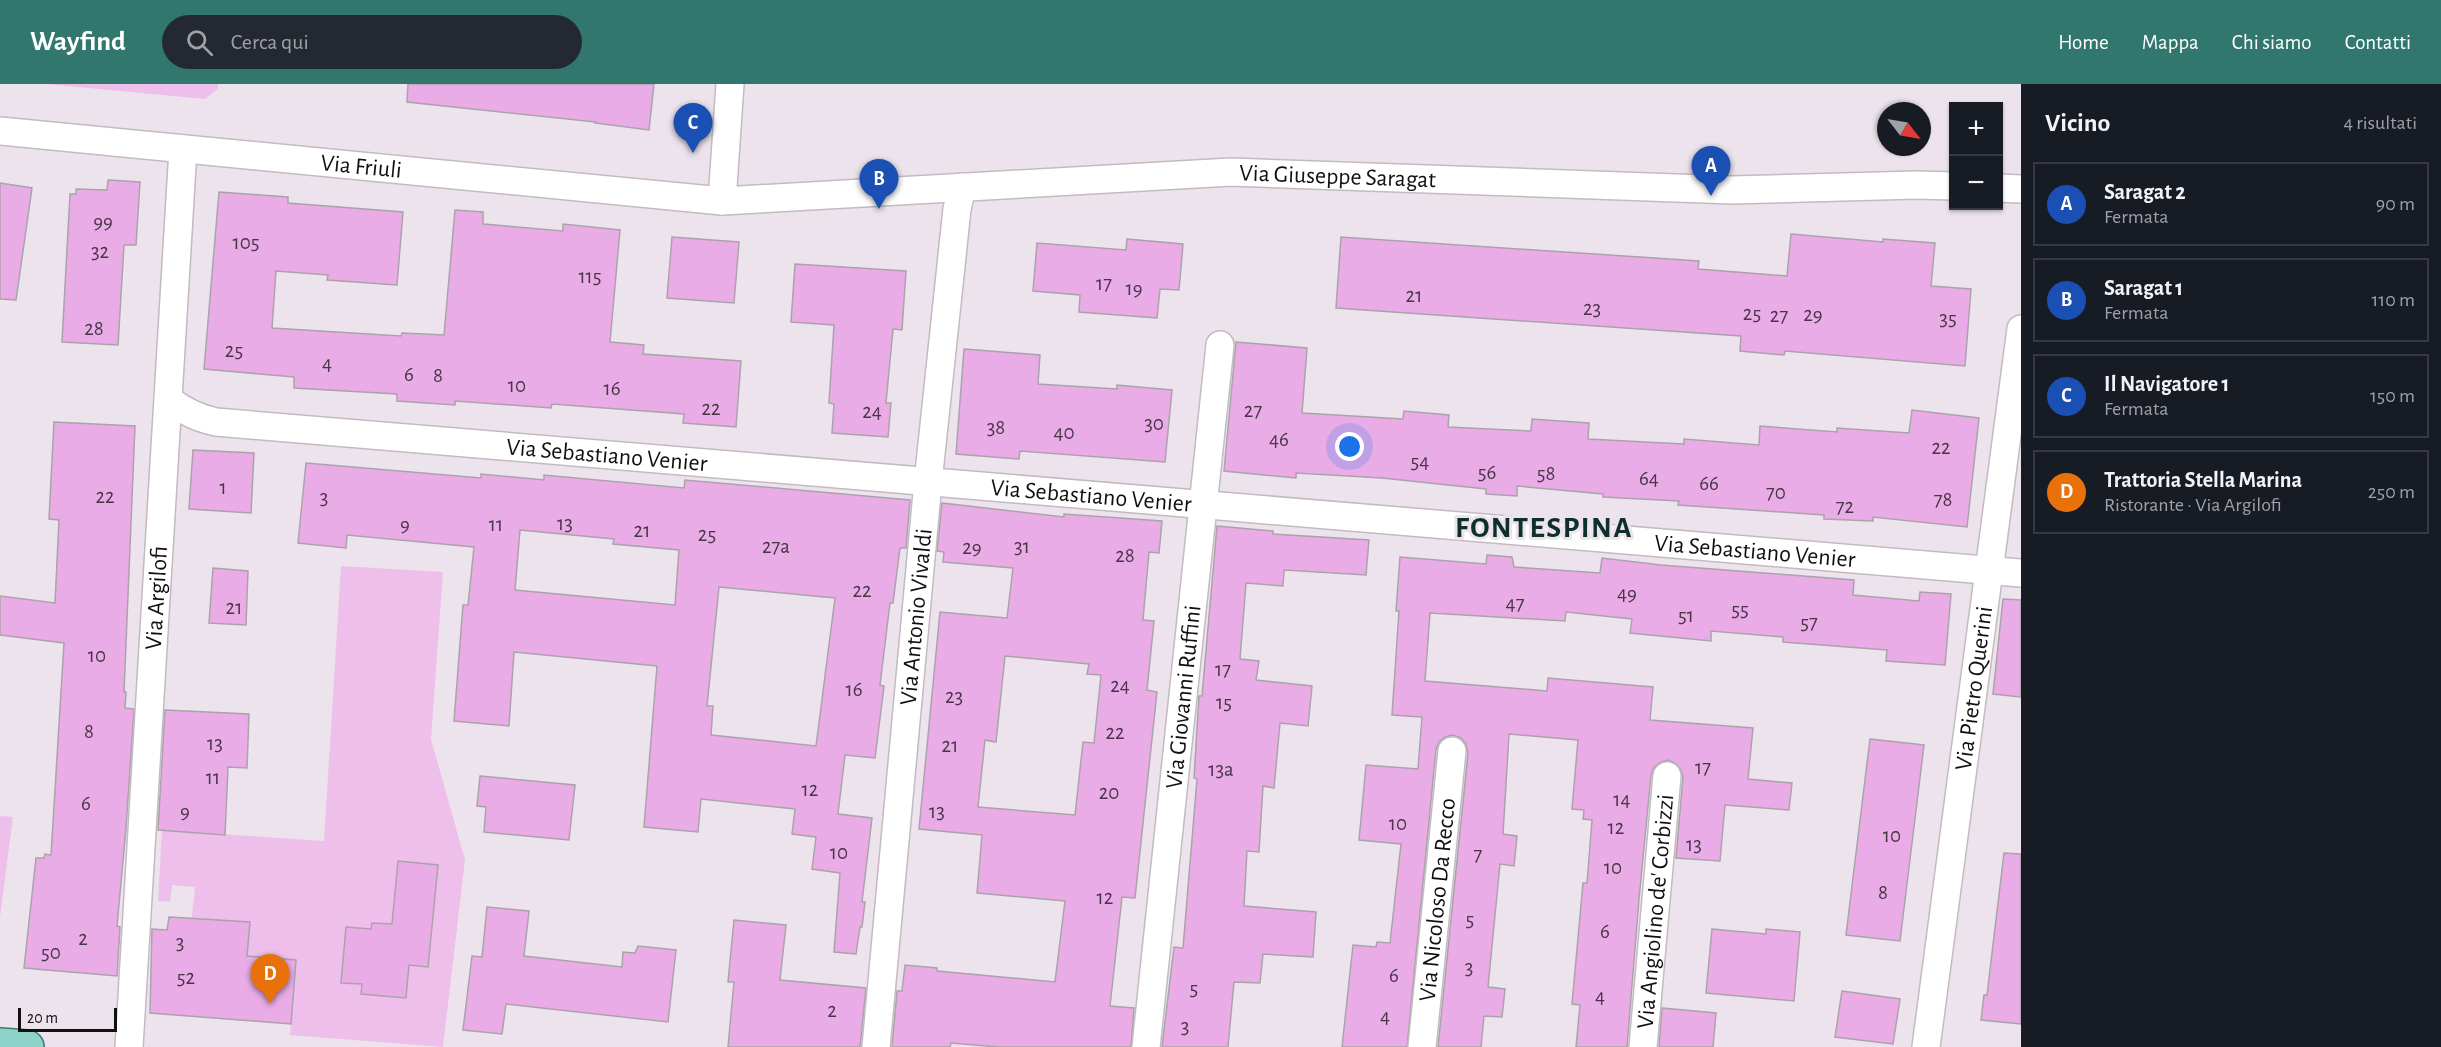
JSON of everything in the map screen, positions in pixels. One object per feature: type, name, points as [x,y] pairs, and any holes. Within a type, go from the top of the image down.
[{"type":"main road","points":[[0,1045],[27,1047]]},
{"type":"street","points":[[722,201],[730,84]]},
{"type":"street","name":"Via Friuli","points":[[0,131],[722,201]]},
{"type":"street","name":"Via Argilofi","points":[[129,1047],[183,149]]},
{"type":"street","name":"Via Giuseppe Saragat","points":[[722,201],[1231,172],[1732,190],[1949,186]]},
{"type":"street","name":"Via Antonio Vivaldi","points":[[876,1047],[928,482],[957,209],[962,187]]},
{"type":"street","points":[[2003,188],[2021,189]]},
{"type":"street","name":"Via Pietro Querini","points":[[1926,1047],[2021,329]]},
{"type":"street","name":"Via Giovanni Ruffini","points":[[1146,1047],[1220,345]]},
{"type":"street","name":"Via Sebastiano Venier","points":[[168,399],[183,411],[201,419],[216,422],[2021,573]]},
{"type":"street","name":"Via Nicoloso Da Recco","points":[[1422,1047],[1452,751]]},
{"type":"street","name":"Via Angiolino de' Corbizzi","points":[[1643,1047],[1667,776]]},
{"type":"shaded area","points":[[46,84],[218,84],[218,89],[205,99]]},
{"type":"shaded area","points":[[341,566],[443,572],[431,739],[465,860],[443,1047],[290,1035],[296,960],[247,956],[250,922],[191,926],[195,887],[172,885],[170,902],[158,901],[162,830],[324,841]],"holes":[[[398,862],[437,865],[428,967],[409,965],[362,984],[341,983],[346,927],[371,929],[372,923],[392,924]]]},
{"type":"shaded area","points":[[0,816],[13,817],[0,917]]},
{"type":"building","points":[[408,84],[654,84],[649,130],[596,122],[407,102]]},
{"type":"building","points":[[108,180],[140,182],[136,245],[124,245],[118,345],[62,342],[70,194],[76,194],[76,189],[107,190]]},
{"type":"building","points":[[0,183],[32,188],[16,300],[0,299]]},
{"type":"building","points":[[219,192],[288,197],[288,203],[403,212],[397,285],[327,280],[328,275],[276,271],[272,328],[401,336],[402,333],[444,335],[455,210],[483,212],[483,224],[563,231],[563,224],[620,230],[610,342],[644,345],[643,354],[741,361],[736,427],[683,423],[684,414],[552,404],[551,408],[455,401],[455,405],[397,401],[397,394],[294,388],[294,377],[204,369]]},
{"type":"building","points":[[1791,234],[1883,242],[1883,239],[1935,243],[1931,286],[1971,289],[1965,366],[1785,351],[1784,355],[1740,351],[1741,336],[1336,308],[1341,237],[1699,261],[1698,269],[1787,276]]},
{"type":"building","points":[[672,237],[739,242],[734,303],[667,298]]},
{"type":"building","points":[[1127,239],[1183,244],[1179,290],[1160,289],[1157,318],[1079,312],[1080,295],[1033,291],[1037,243],[1126,250]]},
{"type":"building","points":[[795,264],[906,271],[902,330],[893,329],[886,403],[891,403],[888,437],[832,433],[834,404],[829,403],[834,325],[791,322]]},
{"type":"building","points":[[1236,342],[1307,348],[1302,413],[1403,419],[1404,411],[1449,415],[1448,427],[1531,431],[1532,419],[1589,423],[1588,439],[1684,444],[1684,439],[1759,445],[1760,426],[1837,432],[1837,428],[1909,433],[1912,410],[1979,418],[1967,527],[1873,517],[1873,521],[1824,519],[1824,515],[1678,505],[1679,501],[1603,497],[1603,494],[1517,486],[1517,496],[1486,494],[1486,489],[1382,478],[1296,473],[1296,478],[1224,471]]},
{"type":"building","points":[[964,349],[1040,355],[1038,384],[1117,389],[1117,385],[1172,390],[1165,462],[1020,451],[1019,459],[956,454]]},
{"type":"building","points":[[54,422],[135,426],[124,692],[126,692],[125,708],[134,709],[117,926],[120,927],[117,976],[24,968],[36,858],[44,858],[45,854],[51,855],[64,643],[0,635],[0,596],[55,603],[59,520],[49,519]]},
{"type":"building","points":[[193,450],[254,453],[251,513],[189,509]]},
{"type":"building","points":[[306,463],[481,478],[481,474],[544,480],[544,475],[684,488],[685,480],[910,500],[906,548],[900,548],[893,603],[890,603],[880,685],[884,686],[875,758],[845,755],[838,814],[872,818],[862,902],[865,902],[856,954],[834,952],[840,873],[812,869],[816,837],[792,834],[795,809],[701,799],[698,832],[644,827],[657,666],[514,652],[509,726],[454,721],[463,605],[468,605],[474,547],[347,535],[346,548],[298,543]],"holes":[[[520,530],[614,539],[613,544],[679,550],[675,605],[515,590]],[[719,587],[835,598],[816,746],[711,735],[713,706],[707,706]]]},
{"type":"building","points":[[942,503],[1064,517],[1064,514],[1162,521],[1159,553],[1149,552],[1143,620],[1154,621],[1147,690],[1157,692],[1135,898],[1122,897],[1110,1006],[1134,1008],[1131,1047],[998,1047],[951,1043],[950,1047],[892,1047],[897,991],[902,991],[905,965],[937,968],[937,971],[1055,982],[1065,901],[977,893],[982,835],[919,829],[940,612],[1007,618],[1013,568],[943,562],[944,552],[937,551]],"holes":[[[1005,656],[1089,664],[1087,674],[1101,675],[1094,743],[1083,742],[1075,815],[978,807],[985,740],[996,742]]]},
{"type":"building","points":[[1217,526],[1273,531],[1273,534],[1369,540],[1366,575],[1284,570],[1283,586],[1246,583],[1240,659],[1259,661],[1256,680],[1312,686],[1308,726],[1280,723],[1274,788],[1263,786],[1259,852],[1247,851],[1244,906],[1316,912],[1313,957],[1263,954],[1260,983],[1234,982],[1228,1047],[1162,1047],[1174,947],[1183,948],[1197,779],[1194,778],[1199,696],[1202,696]]},
{"type":"building","points":[[1487,555],[1512,557],[1514,567],[1600,573],[1602,558],[1661,565],[1854,580],[1853,595],[1919,601],[1920,592],[1951,594],[1945,665],[1886,661],[1887,650],[1783,642],[1783,637],[1711,631],[1711,641],[1630,633],[1632,619],[1566,612],[1565,621],[1430,613],[1425,681],[1547,691],[1548,678],[1653,687],[1650,720],[1753,728],[1748,779],[1792,783],[1789,810],[1725,805],[1720,861],[1676,858],[1683,777],[1681,770],[1669,760],[1654,767],[1651,775],[1639,899],[1627,1047],[1576,1047],[1580,1005],[1572,1004],[1583,883],[1587,883],[1592,820],[1583,819],[1584,810],[1572,809],[1578,740],[1509,734],[1503,834],[1517,836],[1514,866],[1500,864],[1488,987],[1505,989],[1502,1017],[1484,1016],[1481,1047],[1438,1047],[1468,753],[1466,744],[1461,738],[1453,735],[1445,737],[1436,749],[1407,1047],[1342,1047],[1353,945],[1376,947],[1377,942],[1390,943],[1401,844],[1359,840],[1366,765],[1418,769],[1422,717],[1392,715],[1400,557],[1486,564]]},
{"type":"building","points":[[213,568],[248,571],[246,625],[209,623]]},
{"type":"building","points":[[2003,599],[2021,600],[2021,697],[1993,694]]},
{"type":"building","points":[[165,710],[249,714],[247,768],[228,767],[225,835],[158,830]]},
{"type":"building","points":[[1870,739],[1924,745],[1900,941],[1846,935]]},
{"type":"building","points":[[480,776],[575,785],[569,840],[484,832],[486,807],[477,806]]},
{"type":"building","points":[[2004,853],[2021,854],[2021,1024],[1981,1020],[1984,995],[1987,995]]},
{"type":"building","points":[[398,861],[438,865],[428,967],[409,965],[406,998],[361,994],[362,984],[341,983],[346,927],[371,929],[372,923],[392,924]]},
{"type":"building","points":[[487,907],[529,911],[524,956],[622,967],[623,952],[635,953],[638,946],[676,950],[668,1022],[506,1004],[502,1034],[463,1030],[472,956],[482,957]]},
{"type":"building","points":[[169,917],[250,922],[247,956],[296,960],[291,1024],[150,1013],[152,929],[167,930]]},
{"type":"building","points":[[734,920],[786,925],[780,980],[866,988],[860,1047],[728,1047],[734,982],[728,982]]},
{"type":"building","points":[[1712,929],[1766,934],[1766,929],[1800,932],[1794,1001],[1706,993]]},
{"type":"building","points":[[1842,991],[1900,999],[1893,1044],[1835,1037]]},
{"type":"building","points":[[1662,1008],[1716,1013],[1713,1047],[1659,1047]]},
{"type":"place","name":"Il Navigatore 1","points":[[693,153]]},
{"type":"place","name":"Saragat 2","points":[[1711,196]]},
{"type":"place","name":"Saragat 1","points":[[879,209]]},
{"type":"place","name":"Trattoria Stella Marina","points":[[270,1004]]},
{"type":"district","name":"FONTESPINA","points":[[1544,527]]}]
